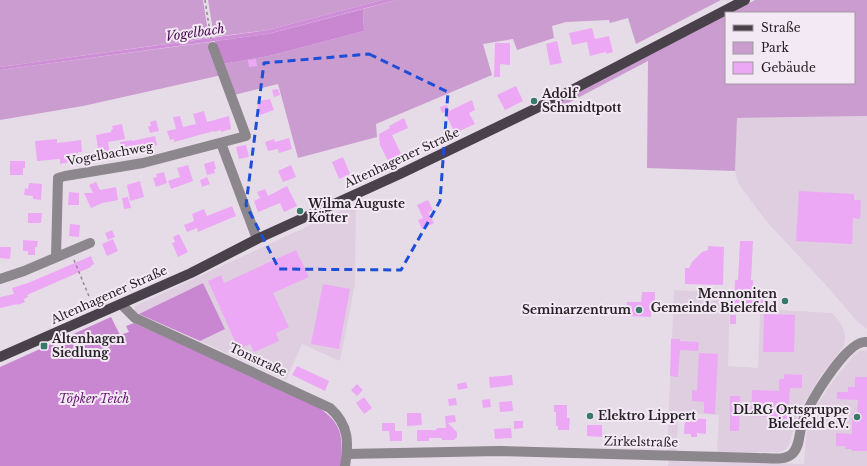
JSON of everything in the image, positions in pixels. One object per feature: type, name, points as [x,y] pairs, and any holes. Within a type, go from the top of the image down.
[{"type":"main road","name":"Altenhagener Straße","points":[[0,357],[191,273],[257,239],[400,174],[547,103],[745,0]]},
{"type":"street","name":"Vogelbachweg","points":[[56,257],[58,178],[143,163],[246,136],[213,47]]},
{"type":"street","points":[[221,143],[257,239]]},
{"type":"street","points":[[0,279],[24,271],[90,243]]},
{"type":"street","name":"Tonstraße","points":[[121,304],[135,318],[330,408],[337,414],[347,436],[345,466]]},
{"type":"street","name":"Zirkelstraße","points":[[347,454],[499,451],[760,458],[788,457],[794,452],[798,444],[801,427],[808,411],[828,377],[856,344],[863,341],[867,342]]},
{"type":"path","points":[[205,0],[210,35]]},
{"type":"path","points":[[70,251],[94,307]]},
{"type":"highlighted area","points":[[369,54],[448,92],[440,201],[401,270],[279,269],[246,205],[264,63]]},
{"type":"shaded area","points":[[382,0],[396,0],[268,34],[0,70],[0,67],[268,30]]},
{"type":"shaded area","points":[[867,116],[867,329],[857,321],[825,284],[767,222],[738,183],[735,171],[737,118]]},
{"type":"shaded area","points":[[356,204],[355,284],[340,361],[302,344],[286,380],[200,341],[225,329],[203,283],[139,314],[135,312],[135,306]]},
{"type":"shaded area","points":[[674,290],[730,293],[728,366],[758,368],[760,315],[762,309],[832,313],[839,321],[845,336],[844,346],[822,374],[801,408],[787,448],[780,452],[717,452],[719,415],[678,413],[677,451],[667,451]]},
{"type":"shaded area","points":[[867,350],[867,466],[668,466],[669,460],[804,464],[807,427],[814,409],[853,356],[859,351]]},
{"type":"green space","points":[[0,0],[203,0],[209,38],[0,67]]},
{"type":"green space","points":[[208,0],[382,0],[268,30],[214,37]]},
{"type":"green space","points":[[396,0],[721,0],[636,44],[628,18],[610,23],[609,20],[566,22],[552,26],[554,38],[517,50],[513,39],[483,44],[492,75],[376,124],[377,137],[298,158],[278,84],[234,95],[223,64],[269,56],[364,31],[363,9]]},
{"type":"green space","points":[[755,0],[867,0],[867,116],[737,118],[735,171],[647,168],[648,61],[549,113],[551,106],[725,16],[725,84],[855,84],[855,12],[732,12]]},
{"type":"green space","points":[[363,9],[364,31],[269,56],[223,64],[217,52],[215,41],[268,34]]},
{"type":"green space","points":[[210,42],[222,75],[83,106],[0,120],[0,70]]},
{"type":"green space","points":[[203,283],[225,329],[200,341],[139,314]]},
{"type":"green space","name":"Töpker Teich","points":[[111,317],[120,335],[129,332],[126,326],[134,323],[315,405],[331,418],[339,431],[342,446],[341,466],[0,466],[0,367]]},
{"type":"building","points":[[592,28],[595,39],[609,36],[613,52],[590,56],[587,42],[572,45],[569,33]]},
{"type":"building","points":[[557,41],[562,63],[550,65],[546,44]]},
{"type":"building","points":[[495,43],[510,43],[510,65],[500,64],[500,77],[494,77]]},
{"type":"building","points":[[256,59],[257,66],[249,67],[248,60]]},
{"type":"building","points":[[516,86],[523,101],[505,110],[497,95]]},
{"type":"building","points":[[278,89],[280,95],[274,97],[272,90]]},
{"type":"building","points":[[270,99],[274,110],[260,115],[257,104],[261,103],[260,101]]},
{"type":"building","points":[[472,100],[475,110],[469,113],[475,124],[455,133],[445,113]]},
{"type":"building","points":[[447,105],[449,111],[442,113],[440,107]]},
{"type":"building","points":[[204,111],[207,122],[229,116],[231,129],[221,132],[221,130],[214,131],[174,142],[174,139],[170,140],[167,131],[176,129],[173,117],[180,116],[183,127],[196,124],[193,114]]},
{"type":"building","points":[[404,118],[408,128],[392,135],[404,160],[391,167],[380,145],[379,134],[390,128],[389,126]]},
{"type":"building","points":[[156,120],[159,131],[150,133],[148,126],[151,126],[150,122]]},
{"type":"building","points":[[122,124],[125,139],[108,142],[110,154],[99,156],[96,135],[111,132],[113,129],[112,126]]},
{"type":"building","points":[[155,136],[157,145],[122,154],[120,142]]},
{"type":"building","points":[[289,138],[292,149],[279,153],[278,149],[268,151],[265,142],[274,139],[275,142]]},
{"type":"building","points":[[57,139],[57,143],[81,140],[82,152],[69,155],[70,162],[60,164],[60,159],[37,161],[35,141]]},
{"type":"building","points":[[246,145],[249,157],[239,159],[236,147]]},
{"type":"building","points":[[343,157],[350,174],[339,179],[332,162]]},
{"type":"building","points":[[10,161],[25,161],[23,175],[10,175]]},
{"type":"building","points":[[214,161],[216,169],[214,169],[215,173],[207,175],[204,164]]},
{"type":"building","points":[[188,165],[193,181],[171,189],[168,181],[180,177],[177,168]]},
{"type":"building","points":[[291,165],[296,177],[283,182],[278,171]]},
{"type":"building","points":[[164,172],[167,183],[156,187],[153,178],[157,177],[156,174]]},
{"type":"building","points":[[207,177],[210,184],[202,187],[200,180]]},
{"type":"building","points":[[140,181],[144,197],[130,201],[127,185]]},
{"type":"building","points":[[96,182],[100,190],[116,187],[118,200],[102,203],[91,208],[84,193],[93,193],[89,185]]},
{"type":"building","points":[[29,183],[42,184],[41,200],[33,199],[33,196],[24,195],[25,188],[28,189]]},
{"type":"building","points":[[287,186],[297,206],[284,212],[280,203],[258,212],[254,201],[260,198],[257,192],[265,189],[268,196]]},
{"type":"building","points":[[799,191],[854,194],[854,200],[861,200],[860,219],[853,218],[852,244],[796,241]]},
{"type":"building","points":[[69,192],[79,193],[79,205],[68,205]]},
{"type":"building","points":[[128,197],[131,208],[124,209],[122,198]]},
{"type":"building","points":[[428,200],[433,210],[428,212],[434,223],[422,229],[418,220],[423,218],[417,205]]},
{"type":"building","points":[[232,206],[236,216],[198,232],[197,228],[187,232],[184,225],[194,221],[192,214],[204,209],[207,216]]},
{"type":"building","points":[[28,213],[42,213],[41,223],[28,223]]},
{"type":"building","points":[[70,224],[80,225],[79,237],[69,236]]},
{"type":"building","points":[[112,230],[115,237],[108,240],[105,233]]},
{"type":"building","points":[[179,234],[188,252],[178,257],[172,243],[175,242],[173,237]]},
{"type":"building","points":[[113,239],[118,251],[107,256],[102,244]]},
{"type":"building","points":[[23,240],[38,241],[37,247],[35,247],[35,255],[28,255],[28,251],[23,251]]},
{"type":"building","points":[[740,241],[753,241],[751,280],[753,280],[753,289],[767,290],[766,306],[743,305],[743,309],[734,309],[735,280],[738,280]]},
{"type":"building","points":[[708,246],[724,247],[723,285],[685,284],[685,268],[689,268],[692,262],[702,252],[708,250]]},
{"type":"building","points":[[0,247],[11,247],[10,259],[0,258]]},
{"type":"building","points":[[296,250],[309,277],[273,293],[289,327],[276,333],[279,341],[254,352],[250,344],[239,350],[208,281],[221,275],[224,283]]},
{"type":"building","points":[[91,256],[94,264],[91,267],[27,295],[28,297],[24,299],[25,302],[18,305],[0,308],[0,297],[14,294],[12,288],[28,283]]},
{"type":"building","points":[[323,284],[350,289],[339,349],[311,344]]},
{"type":"building","name":"Seminarzentrum","points":[[642,292],[655,292],[655,303],[652,303],[651,317],[626,316],[627,302],[641,302]]},
{"type":"building","points":[[764,314],[795,315],[794,352],[763,352]]},
{"type":"building","points":[[730,315],[736,315],[736,324],[730,324]]},
{"type":"building","points":[[671,339],[699,342],[698,351],[680,350],[678,377],[670,376]]},
{"type":"building","points":[[699,353],[718,354],[715,414],[704,413],[704,402],[692,401],[692,390],[697,391]]},
{"type":"building","points":[[297,366],[329,381],[325,391],[292,375]]},
{"type":"building","points":[[784,374],[802,375],[802,388],[790,388],[787,427],[776,426],[777,417],[751,416],[752,390],[779,391],[779,379],[784,379]]},
{"type":"building","points":[[512,375],[513,385],[490,388],[489,377]]},
{"type":"building","points":[[855,377],[867,377],[867,451],[851,451],[852,449],[845,449],[845,446],[836,446],[836,433],[852,434],[852,413],[857,413],[858,400],[837,399],[837,392],[848,392],[848,387],[855,387]]},
{"type":"building","points":[[466,382],[468,388],[458,390],[457,384]]},
{"type":"building","points":[[357,384],[363,390],[357,396],[351,390]]},
{"type":"building","points":[[730,396],[740,396],[739,431],[730,431]]},
{"type":"building","points":[[364,397],[372,408],[364,414],[356,403]]},
{"type":"building","points":[[456,398],[457,405],[449,406],[448,399]]},
{"type":"building","points":[[490,399],[491,407],[483,408],[482,400]]},
{"type":"building","points":[[512,401],[513,411],[500,412],[499,402]]},
{"type":"building","points":[[554,405],[567,405],[567,418],[570,418],[569,430],[558,430],[558,426],[556,426],[556,412],[554,412]]},
{"type":"building","points":[[407,413],[421,413],[422,425],[407,426]]},
{"type":"building","points":[[455,415],[456,422],[448,423],[457,432],[457,437],[454,440],[429,438],[429,441],[417,441],[417,430],[436,430],[437,428],[446,428],[445,416]]},
{"type":"building","points":[[685,418],[706,419],[706,434],[697,433],[697,437],[691,437],[691,434],[684,434]]},
{"type":"building","points":[[514,421],[523,421],[523,428],[514,429]]},
{"type":"building","points":[[382,423],[395,423],[395,431],[402,431],[402,441],[390,441],[389,431],[382,431]]},
{"type":"building","points":[[587,425],[602,425],[602,437],[587,436]]},
{"type":"building","points":[[511,428],[512,438],[495,439],[494,429]]},
{"type":"place","name":"Adolf Schmidtpott","points":[[534,101]]},
{"type":"place","name":"Wilma Auguste Kötter","points":[[300,211]]},
{"type":"place","name":"Mennoniten Gemeinde Bielefeld","points":[[785,301]]},
{"type":"place","name":"Seminarzentrum","points":[[639,310]]},
{"type":"place","name":"Altenhagen Siedlung","points":[[44,346]]},
{"type":"place","name":"Elektro Lippert","points":[[590,416]]},
{"type":"place","name":"DLRG Ortsgruppe Bielefeld e.V.","points":[[857,417]]},
{"type":"water label","name":"Vogelbach","points":[[195,32]]}]
